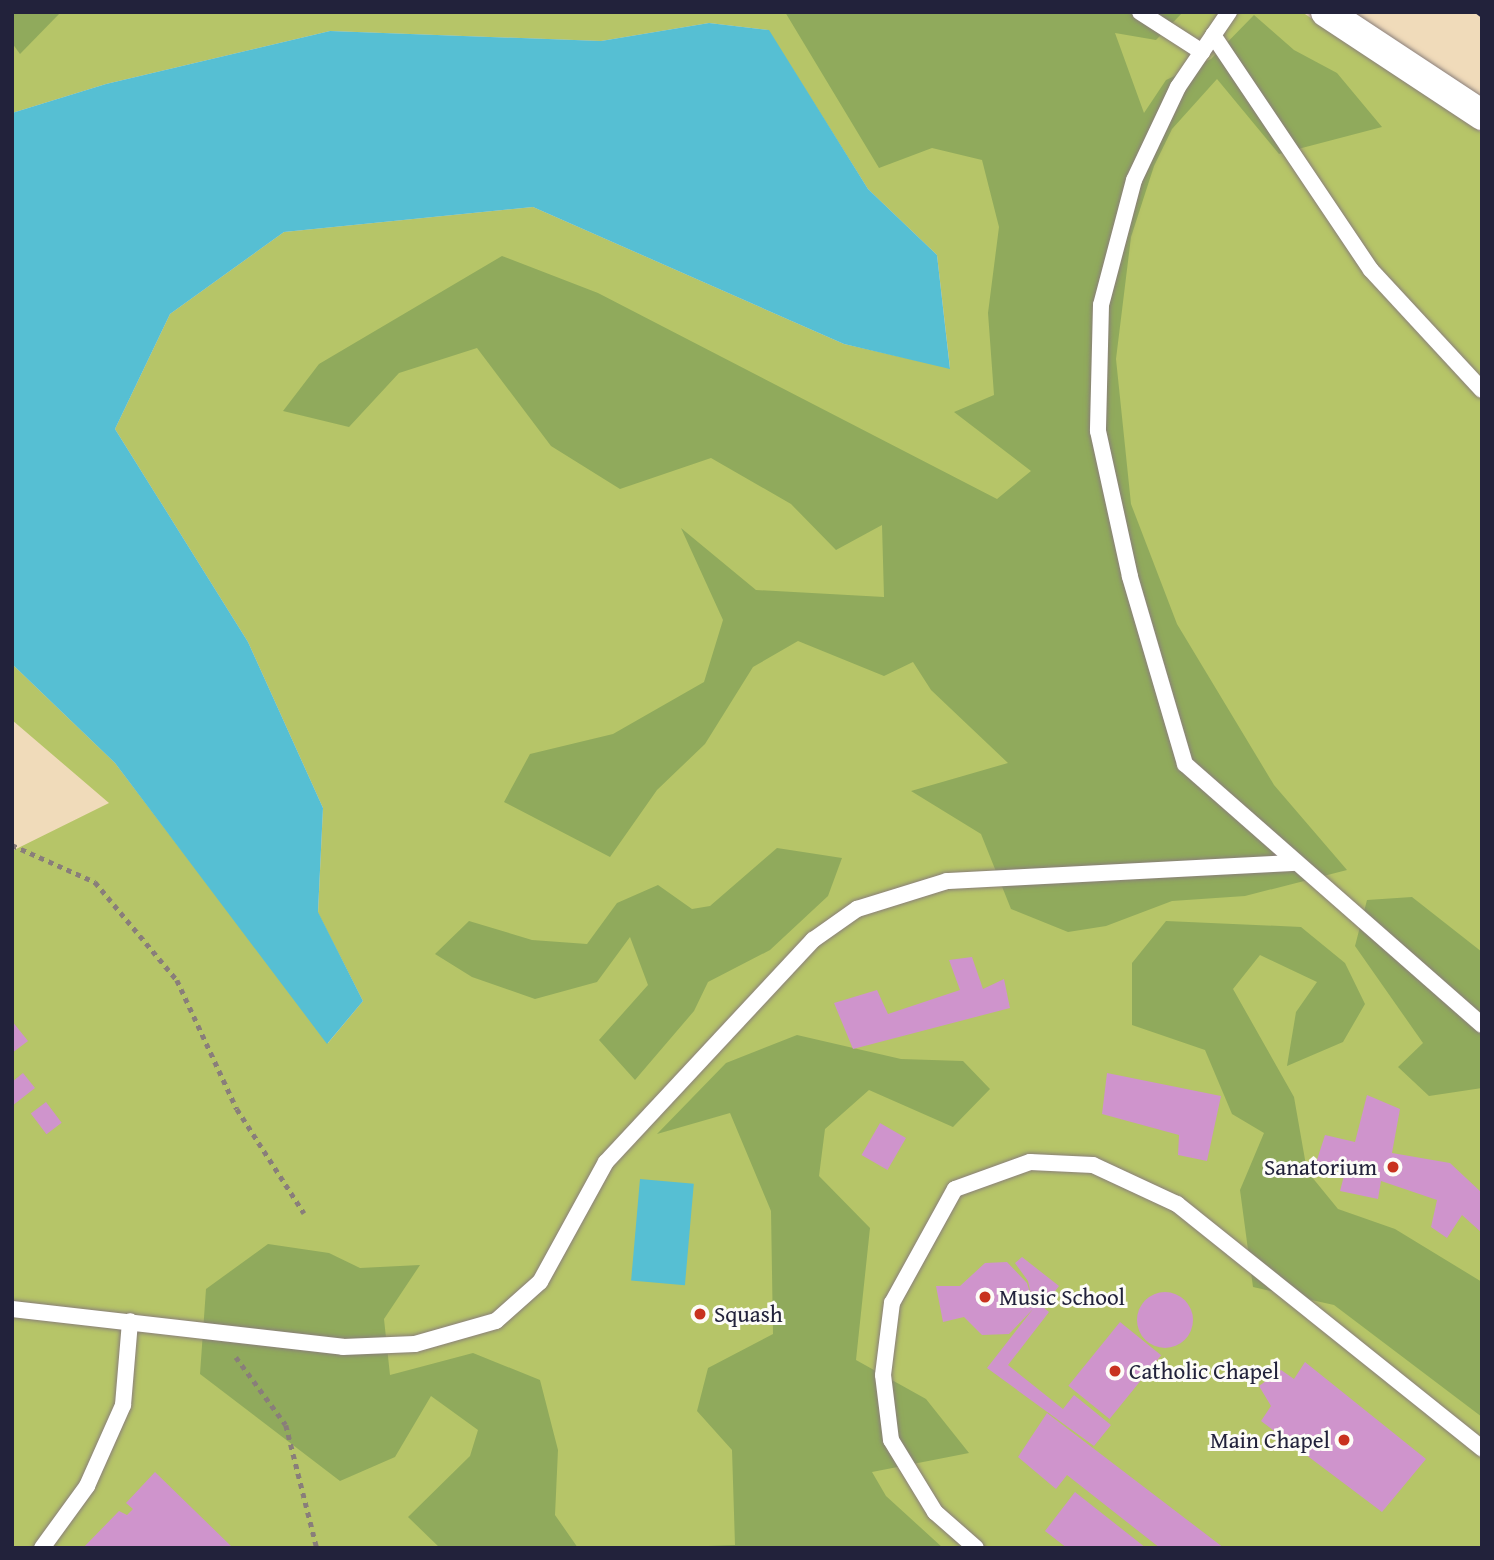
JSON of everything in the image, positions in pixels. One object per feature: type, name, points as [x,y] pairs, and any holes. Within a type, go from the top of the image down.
[{"type":"street","points":[[1326,12],[1482,115]]},
{"type":"lane","points":[[1140,12],[1202,52]]},
{"type":"lane","points":[[1229,12],[1202,52],[1134,180],[1101,305],[1098,431],[1133,590],[1185,764],[1294,863],[1482,1026]]},
{"type":"lane","points":[[1213,35],[1371,270],[1482,390]]},
{"type":"lane","points":[[12,1309],[343,1347],[415,1343],[496,1321],[540,1282],[606,1162],[813,940],[857,909],[947,881],[1294,863]]},
{"type":"lane","points":[[976,1548],[935,1512],[891,1440],[883,1375],[892,1303],[955,1189],[1030,1162],[1093,1166],[1177,1205],[1482,1448]]},
{"type":"lane","points":[[42,1548],[87,1486],[123,1405],[130,1321]]},
{"type":"path","points":[[12,845],[95,882],[177,980],[237,1109],[304,1213]]},
{"type":"path","points":[[219,1333],[286,1425],[317,1548]]},
{"type":"green space","points":[[12,12],[1302,12],[1482,133],[1482,1548],[12,1548],[12,851],[109,803],[12,720],[12,664],[115,763],[328,1043],[363,1001],[318,913],[323,808],[248,642],[115,429],[170,314],[284,232],[533,207],[844,344],[950,368],[937,255],[868,189],[768,30],[709,23],[601,41],[330,31],[106,84],[12,113]]},
{"type":"green space","points":[[12,12],[61,12],[20,54],[12,43]]},
{"type":"green space","points":[[785,12],[1183,12],[1156,40],[1115,33],[1144,113],[1166,80],[1211,59],[1254,15],[1294,50],[1337,73],[1382,127],[1279,154],[1217,79],[1172,129],[1154,166],[1131,237],[1116,359],[1131,504],[1177,624],[1274,785],[1347,870],[1245,896],[1172,901],[1106,926],[1068,932],[1011,909],[981,834],[911,791],[1008,763],[931,690],[913,662],[884,676],[798,641],[753,667],[705,744],[657,790],[610,857],[504,802],[530,754],[613,734],[704,682],[723,620],[681,528],[756,590],[884,597],[882,525],[836,550],[791,504],[711,458],[620,489],[551,446],[477,348],[399,373],[349,427],[283,411],[319,364],[502,256],[598,293],[997,499],[1031,471],[954,412],[994,395],[988,313],[999,227],[982,160],[932,148],[879,168]]},
{"type":"green space","points":[[777,848],[842,858],[828,896],[770,950],[708,982],[694,1011],[635,1080],[599,1040],[648,985],[630,937],[597,982],[535,999],[472,977],[435,954],[469,921],[532,940],[587,944],[617,903],[658,885],[692,909],[710,906]]},
{"type":"green space","points":[[1412,897],[1482,952],[1482,1088],[1429,1096],[1398,1067],[1423,1043],[1355,946],[1367,900]]},
{"type":"green space","points":[[1166,921],[1301,927],[1345,963],[1365,1004],[1343,1042],[1287,1066],[1296,1012],[1317,982],[1260,955],[1233,989],[1294,1097],[1307,1171],[1338,1209],[1395,1229],[1482,1282],[1482,1417],[1334,1305],[1253,1287],[1240,1190],[1264,1133],[1232,1114],[1205,1050],[1132,1025],[1132,963]]},
{"type":"green space","points":[[797,1035],[901,1059],[963,1061],[990,1089],[953,1127],[869,1090],[825,1129],[819,1176],[870,1228],[856,1360],[926,1399],[969,1453],[872,1472],[886,1496],[943,1548],[653,1548],[735,1545],[732,1450],[697,1411],[708,1368],[773,1334],[771,1211],[730,1113],[657,1134],[726,1063]]},
{"type":"green space","points":[[268,1244],[329,1253],[360,1268],[420,1265],[384,1319],[390,1375],[473,1353],[540,1380],[558,1450],[555,1515],[578,1548],[440,1548],[408,1517],[470,1456],[478,1430],[431,1396],[395,1457],[340,1481],[200,1374],[206,1289]]},
{"type":"water","points":[[709,23],[769,30],[868,189],[937,255],[950,369],[844,344],[533,207],[284,232],[170,314],[115,429],[248,642],[323,808],[318,912],[363,1001],[327,1044],[115,763],[12,664],[12,113],[106,84],[330,31],[601,41]]},
{"type":"water","points":[[640,1179],[694,1184],[685,1285],[631,1281]]},
{"type":"building","points":[[972,957],[983,989],[1004,979],[1010,1008],[853,1049],[834,1003],[877,990],[888,1014],[960,990],[949,960]]},
{"type":"building","points":[[12,1021],[28,1041],[12,1053]]},
{"type":"building","points":[[23,1073],[35,1088],[12,1106],[12,1082]]},
{"type":"building","points":[[1107,1073],[1221,1096],[1207,1161],[1178,1155],[1179,1135],[1102,1114]]},
{"type":"building","name":"Sanatorium","points":[[1367,1095],[1400,1109],[1392,1153],[1450,1163],[1482,1193],[1482,1233],[1462,1215],[1447,1238],[1431,1227],[1437,1200],[1381,1181],[1378,1199],[1340,1191],[1345,1172],[1316,1163],[1325,1135],[1355,1142]]},
{"type":"building","points":[[46,1102],[62,1123],[46,1134],[31,1113]]},
{"type":"building","points":[[880,1123],[906,1138],[887,1170],[862,1155]]},
{"type":"building","points":[[1022,1257],[1059,1286],[1043,1307],[1049,1312],[1008,1365],[1063,1409],[1074,1395],[1111,1425],[1094,1446],[987,1368],[1033,1309],[1009,1334],[982,1335],[964,1317],[943,1322],[936,1286],[960,1286],[985,1263],[1007,1262],[1027,1283],[1032,1299],[1028,1281],[1015,1263]]},
{"type":"building","points":[[1159,1292],[1171,1292],[1181,1296],[1189,1304],[1193,1320],[1189,1336],[1181,1344],[1171,1348],[1159,1348],[1149,1344],[1141,1336],[1137,1326],[1137,1314],[1141,1304],[1149,1296]]},
{"type":"building","name":"Catholic Chapel","points":[[1120,1322],[1161,1355],[1110,1419],[1068,1386]]},
{"type":"building","name":"Main Chapel","points":[[1305,1362],[1426,1459],[1382,1512],[1261,1421],[1271,1406],[1259,1386],[1281,1370],[1294,1379]]},
{"type":"building","points":[[1047,1413],[1224,1548],[1160,1548],[1067,1475],[1056,1489],[1018,1457]]},
{"type":"building","points":[[155,1472],[231,1546],[230,1548],[83,1548],[119,1511],[127,1515],[133,1509],[126,1503]]},
{"type":"building","points":[[1075,1492],[1146,1548],[1067,1548],[1045,1531]]},
{"type":"railway","points":[[1478,12],[1482,15]]},
{"type":"place","name":"Sanatorium","points":[[1393,1167]]},
{"type":"place","name":"Music School","points":[[985,1297]]},
{"type":"place","name":"Squash","points":[[700,1314]]},
{"type":"place","name":"Catholic Chapel","points":[[1115,1371]]},
{"type":"place","name":"Main Chapel","points":[[1344,1440]]}]
